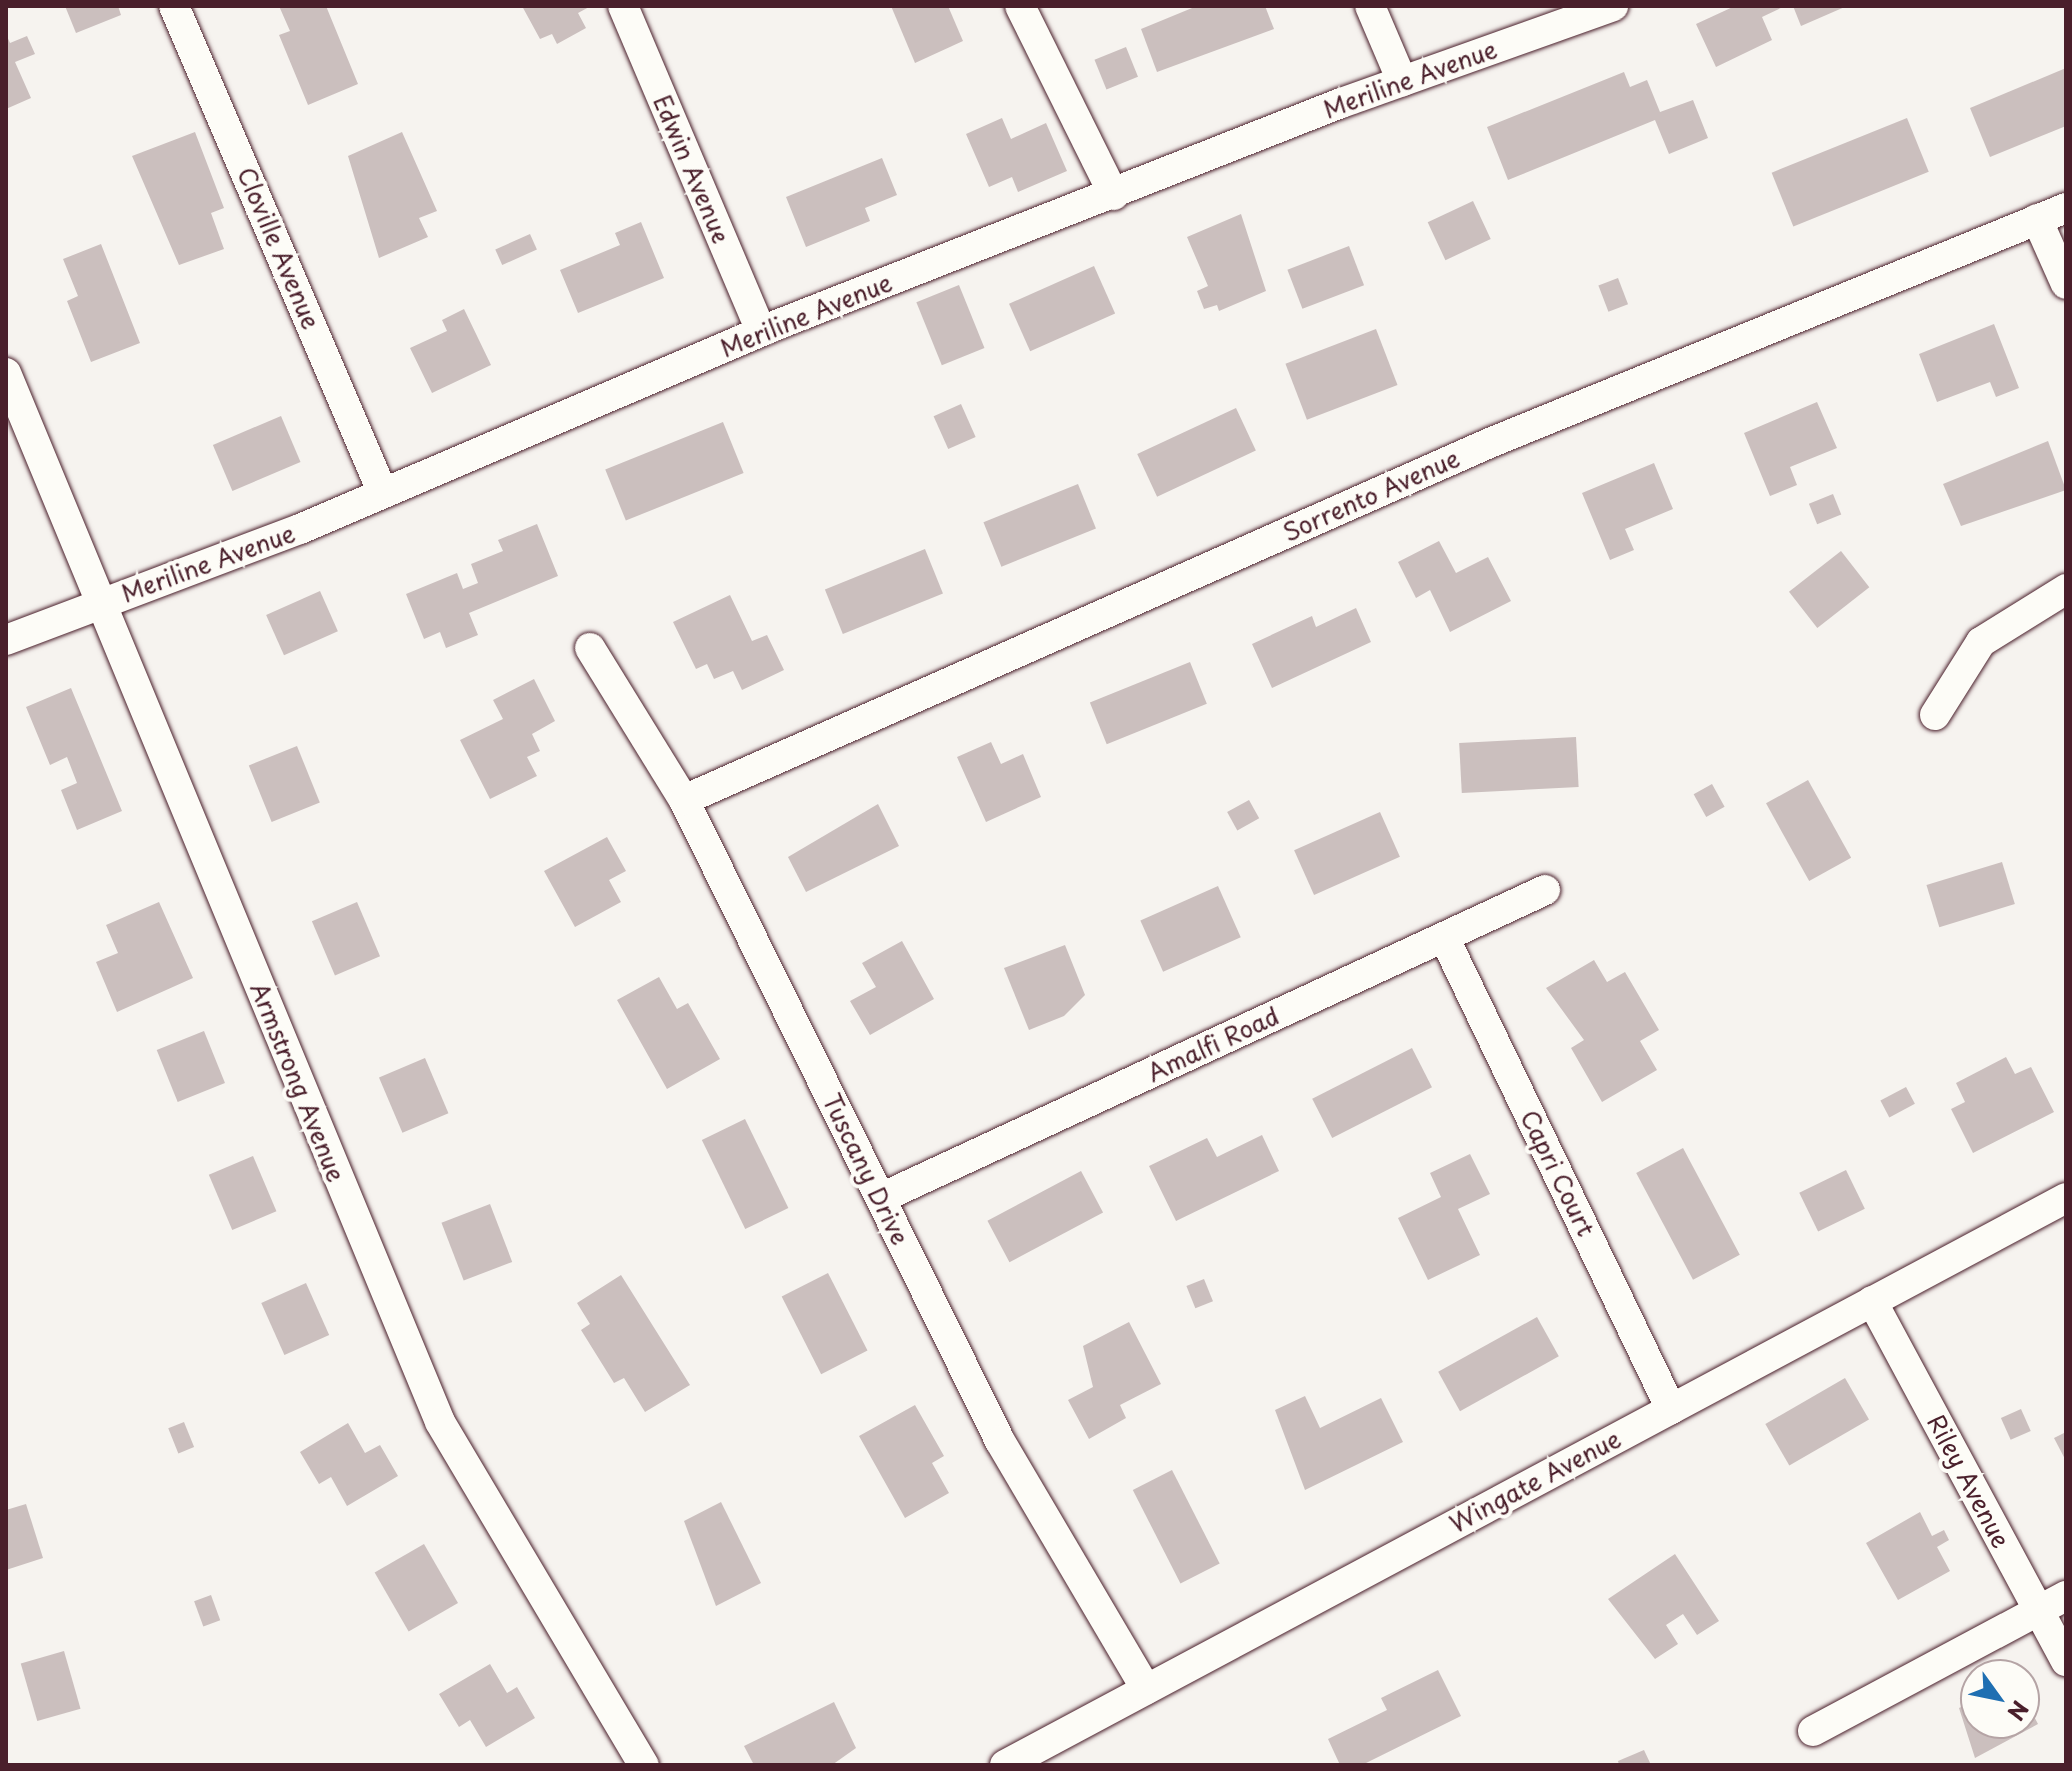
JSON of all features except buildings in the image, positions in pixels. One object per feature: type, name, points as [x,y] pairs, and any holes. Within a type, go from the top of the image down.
[{"type":"street","name":"Cloville Avenue","points":[[174,6],[382,491]]},
{"type":"street","name":"Edwin Avenue","points":[[623,6],[761,331]]},
{"type":"street","points":[[1020,6],[1114,195]]},
{"type":"street","points":[[1370,6],[1402,81]]},
{"type":"street","name":"Meriline Avenue","points":[[6,640],[382,491],[761,331],[1402,81],[1613,6]]},
{"type":"street","name":"Sorrento Avenue","points":[[684,800],[1506,436],[2066,208]]},
{"type":"street","points":[[2037,219],[2066,284]]},
{"type":"street","name":"Armstrong Avenue","points":[[6,373],[104,602],[440,1422],[644,1765]]},
{"type":"street","points":[[1935,715],[1981,642],[2066,589]]},
{"type":"street","name":"Tuscany Drive","points":[[590,648],[684,800],[1000,1441],[1146,1689]]},
{"type":"street","name":"Amalfi Road","points":[[881,1198],[1545,890]]},
{"type":"street","name":"Capri Court","points":[[1444,937],[1671,1409]]},
{"type":"street","name":"Wingate Avenue","points":[[1005,1765],[2066,1198]]},
{"type":"street","name":"Riley Avenue","points":[[1872,1301],[2066,1661]]},
{"type":"street","points":[[1813,1731],[2066,1596]]}]
